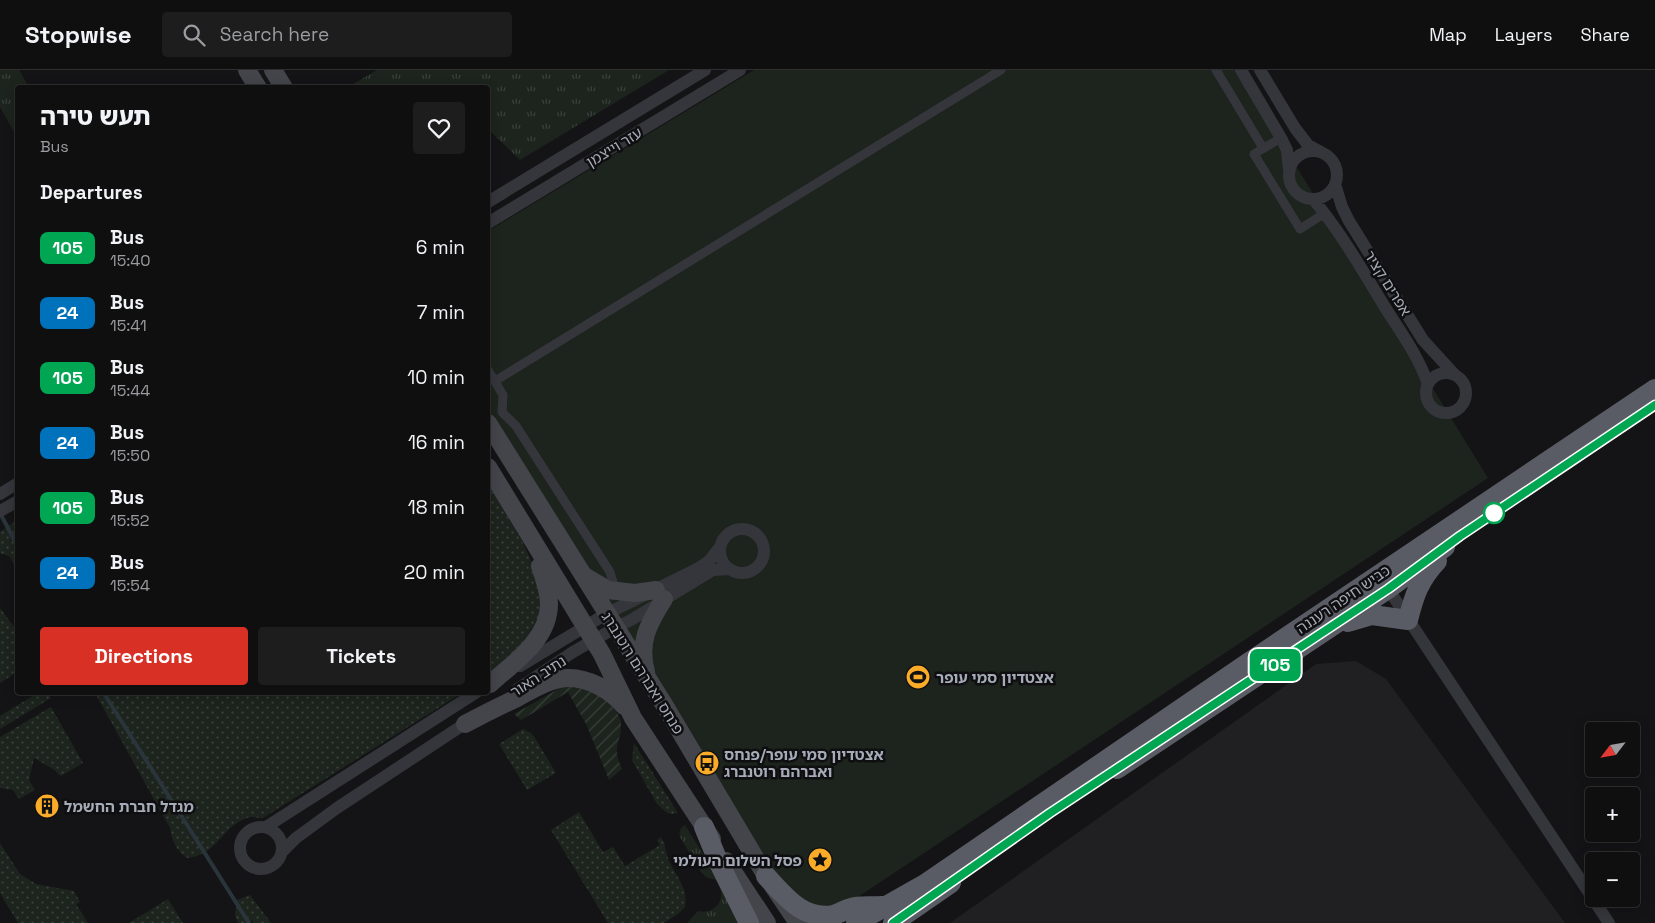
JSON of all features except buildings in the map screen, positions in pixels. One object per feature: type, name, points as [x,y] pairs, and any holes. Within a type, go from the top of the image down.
[{"type":"highway","name":"כביש חיפה רעננה","points":[[856,923],[890,915],[1050,813],[1296,650],[1384,583],[1655,389]]},
{"type":"highway","name":"כביש חיפה רעננה","points":[[890,915],[925,884],[1242,667],[1460,536],[1655,405]]},
{"type":"highway","points":[[1296,650],[1359,617],[1372,614],[1408,620],[1415,594],[1421,581],[1460,536]]},
{"type":"highway","points":[[704,827],[718,861],[750,923]]},
{"type":"highway","points":[[766,876],[792,904],[815,916],[834,915],[852,907],[890,915]]},
{"type":"main road","points":[[248,70],[256,85]]},
{"type":"main road","points":[[273,70],[282,85]]},
{"type":"main road","name":"פנחס ואברהם רוטנברג","points":[[490,426],[648,680],[766,876],[798,923]]},
{"type":"main road","name":"פנחס ואברהם רוטנברג","points":[[490,470],[602,654],[633,718],[767,923]]},
{"type":"main road","points":[[490,683],[530,647],[546,622],[549,605],[546,586],[540,566],[521,524]]},
{"type":"main road","points":[[582,574],[608,590],[660,595],[646,634],[642,652],[648,680]]},
{"type":"main road","points":[[465,724],[542,685],[566,678],[590,682],[606,690],[620,700],[633,718]]},
{"type":"street","name":"עזר וייצמן","points":[[490,201],[705,70]]},
{"type":"street","name":"עזר וייצמן","points":[[490,222],[740,70]]},
{"type":"street","points":[[495,381],[1001,70]]},
{"type":"street","points":[[1216,70],[1263,148]]},
{"type":"street","points":[[1241,70],[1287,150],[1289,178],[1294,190],[1305,198],[1322,197],[1335,184],[1334,163],[1328,156],[1308,145],[1295,128],[1260,70]]},
{"type":"street","points":[[1281,138],[1254,154],[1300,229],[1325,213]]},
{"type":"street","points":[[1289,170],[1292,162],[1304,152],[1321,152]]},
{"type":"street","name":"אפרים קציר","points":[[1335,184],[1342,207],[1349,221],[1423,340],[1455,375]]},
{"type":"street","name":"אפרים קציר","points":[[1313,199],[1325,213],[1422,368],[1428,384]]},
{"type":"street","points":[[490,373],[503,395],[502,412],[516,426],[610,572],[616,592]]},
{"type":"street","points":[[1449,373],[1455,375],[1464,383],[1466,395],[1461,407],[1450,413],[1438,411],[1429,403],[1426,397],[1428,384],[1437,375],[1449,373]]},
{"type":"street","points":[[1,492],[15,485]]},
{"type":"street","points":[[0,511],[15,503]]},
{"type":"street","points":[[740,529],[754,533],[762,542],[764,549],[760,564],[754,570],[747,572],[739,573],[729,569],[721,556],[720,546],[723,540],[728,534],[740,529]]},
{"type":"street","name":"נתיב האור","points":[[282,852],[296,838],[336,808],[573,652],[589,634],[610,621],[631,620],[660,595],[709,561],[720,546]]},
{"type":"street","name":"נתיב האור","points":[[660,595],[713,570],[729,569]]},
{"type":"street","points":[[1384,583],[1609,923]]},
{"type":"street","name":"נתיב האור","points":[[490,684],[564,638],[589,634]]},
{"type":"street","name":"נתיב האור","points":[[266,827],[472,695]]},
{"type":"street","points":[[266,827],[281,839],[282,852],[280,859],[265,869],[254,868],[244,861],[240,850],[242,839],[249,830],[266,827]]},
{"type":"shaded area","points":[[1356,661],[1386,679],[1565,923],[950,923],[1316,664]]},
{"type":"green space","points":[[0,70],[19,70],[28,85],[15,85],[15,133],[0,107]]},
{"type":"green space","points":[[377,70],[669,70],[520,160],[490,131],[490,85],[351,85]]},
{"type":"green space","name":"אצטדיון סמי עופר","points":[[754,70],[1237,70],[1488,478],[837,911],[825,914],[769,877],[490,413],[490,230]]},
{"type":"green space","points":[[490,488],[521,539],[535,569],[542,593],[540,616],[532,635],[490,674]]},
{"type":"green space","points":[[15,521],[15,565],[9,556],[0,553],[0,532]]},
{"type":"green space","points":[[0,608],[15,628],[15,672],[0,683]]},
{"type":"green space","points":[[569,685],[589,687],[604,698],[618,714],[621,731],[617,755],[622,769],[609,780],[587,726],[568,692],[521,720],[514,714],[560,688]]},
{"type":"green space","points":[[34,695],[49,695],[51,698],[0,729],[0,716]]},
{"type":"green space","points":[[96,695],[459,695],[263,818],[249,817],[238,822],[206,852],[187,858],[175,845],[170,828]]},
{"type":"green space","points":[[51,707],[83,763],[61,776],[34,758],[29,780],[35,790],[19,799],[13,790],[0,788],[0,737]]},
{"type":"green space","points":[[523,729],[531,733],[535,738],[556,773],[527,790],[499,744]]},
{"type":"green space","points":[[634,743],[678,813],[671,814],[666,812],[657,804],[632,760]]},
{"type":"green space","points":[[579,812],[603,852],[613,847],[625,866],[660,845],[657,840],[661,837],[668,860],[684,889],[685,907],[664,923],[608,923],[551,830]]},
{"type":"green space","points":[[685,825],[718,878],[742,923],[687,923],[698,911],[714,909],[719,903],[721,893],[716,880],[706,877],[701,872],[680,837],[680,830]]},
{"type":"green space","points":[[0,843],[20,874],[36,884],[74,891],[80,902],[76,904],[88,923],[18,923],[0,893]]},
{"type":"green space","points":[[250,895],[271,923],[254,923],[252,920],[250,923],[238,923],[235,915],[237,900]]},
{"type":"green space","points":[[168,899],[183,923],[129,923]]},
{"type":"waterway","points":[[0,513],[15,541]]},
{"type":"waterway","points":[[105,695],[249,923]]},
{"type":"bus line","name":"105","points":[[893,923],[1050,813],[1388,589],[1460,536],[1655,405]]},
{"type":"place","name":"אצטדיון סמי עופר","points":[[918,677]]},
{"type":"place","name":"אצטדיון סמי עופר/פנחס ואברהם רוטנברג","points":[[707,763]]},
{"type":"place","name":"מגדל חברת החשמל","points":[[47,806]]},
{"type":"place","name":"פסל השלום העולמי","points":[[820,860]]}]
